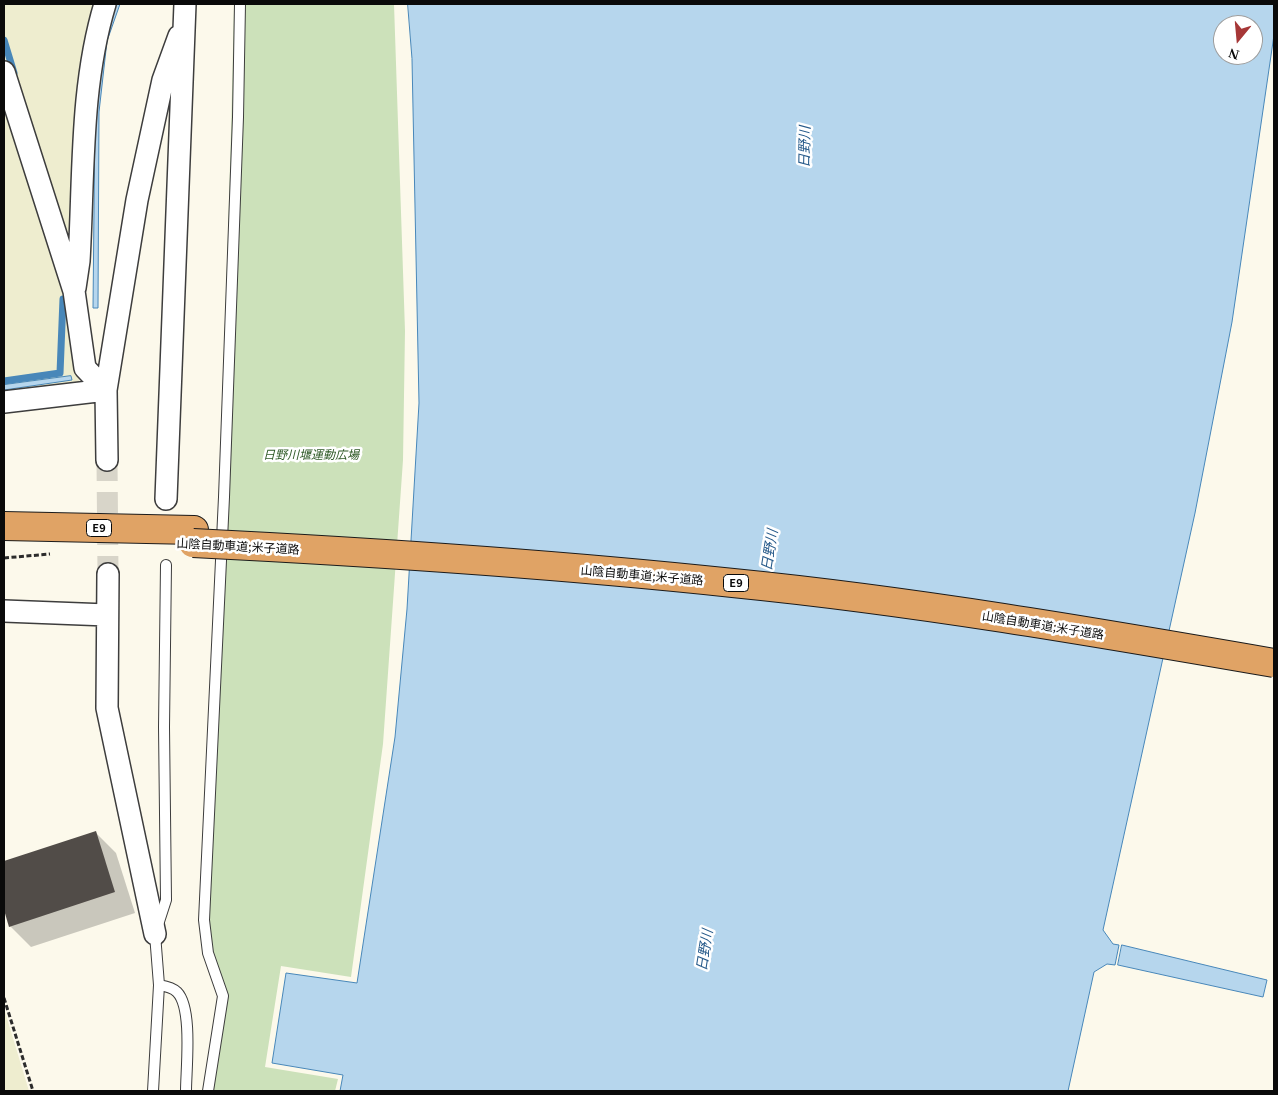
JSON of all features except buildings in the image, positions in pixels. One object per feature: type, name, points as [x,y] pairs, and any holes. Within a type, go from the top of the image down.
[{"type":"highway","name":"山陰自動車道;米子道路","points":[[4,526],[500,549],[736,570],[981,602],[1274,649]]},
{"type":"highway","name":"山陰自動車道;米子道路","points":[[4,540],[194,536],[734,583],[980,614],[1274,663]]},
{"type":"street","points":[[74,291],[79,261],[89,73],[96,34],[105,4]]},
{"type":"street","points":[[107,460],[106,390],[137,200],[163,80],[185,10]]},
{"type":"street","points":[[166,499],[185,10]]},
{"type":"street","points":[[4,72],[74,291],[85,368],[106,390]]},
{"type":"street","points":[[4,402],[106,390]]},
{"type":"street","points":[[108,574],[107,708],[155,934]]},
{"type":"street","points":[[4,611],[107,615]]},
{"type":"lane","points":[[208,1091],[222,996],[208,953],[204,920],[224,497],[238,117],[240,4]]},
{"type":"lane","points":[[153,1091],[159,985],[155,934],[166,900],[164,727],[166,566]]},
{"type":"lane","points":[[159,985],[171,988],[177,993],[184,1006],[186,1091]]},
{"type":"path","points":[[4,998],[33,1091]]},
{"type":"green space","points":[[4,4],[102,4],[74,263],[34,157],[4,58]]},
{"type":"green space","name":"日野川堰運動広場","points":[[234,4],[394,4],[405,331],[403,460],[383,744],[351,977],[281,966],[265,1067],[338,1079],[335,1091],[205,1091],[219,999],[204,949]]},
{"type":"green space","points":[[4,89],[57,257],[80,379],[78,385],[4,395]]},
{"type":"green space","points":[[4,1008],[6,1015],[29,1091],[4,1091]]},
{"type":"water","points":[[115,4],[120,4],[107,41],[99,112],[98,308],[93,308],[95,109],[103,41]]},
{"type":"water","name":"日野川","points":[[408,4],[1274,4],[1274,35],[1232,322],[1195,513],[1103,930],[1113,944],[1119,945],[1115,965],[1107,964],[1094,972],[1068,1091],[340,1091],[343,1075],[272,1063],[286,973],[357,983],[395,737],[407,609],[419,403],[412,59]]},
{"type":"water","points":[[71,376],[72,380],[4,390],[4,385]]},
{"type":"water","points":[[1122,945],[1267,980],[1263,997],[1118,965]]},
{"type":"waterway","points":[[4,40],[14,73]]},
{"type":"waterway","points":[[4,381],[60,373],[63,299]]},
{"type":"tunnel","points":[[107,460],[108,574]]}]
